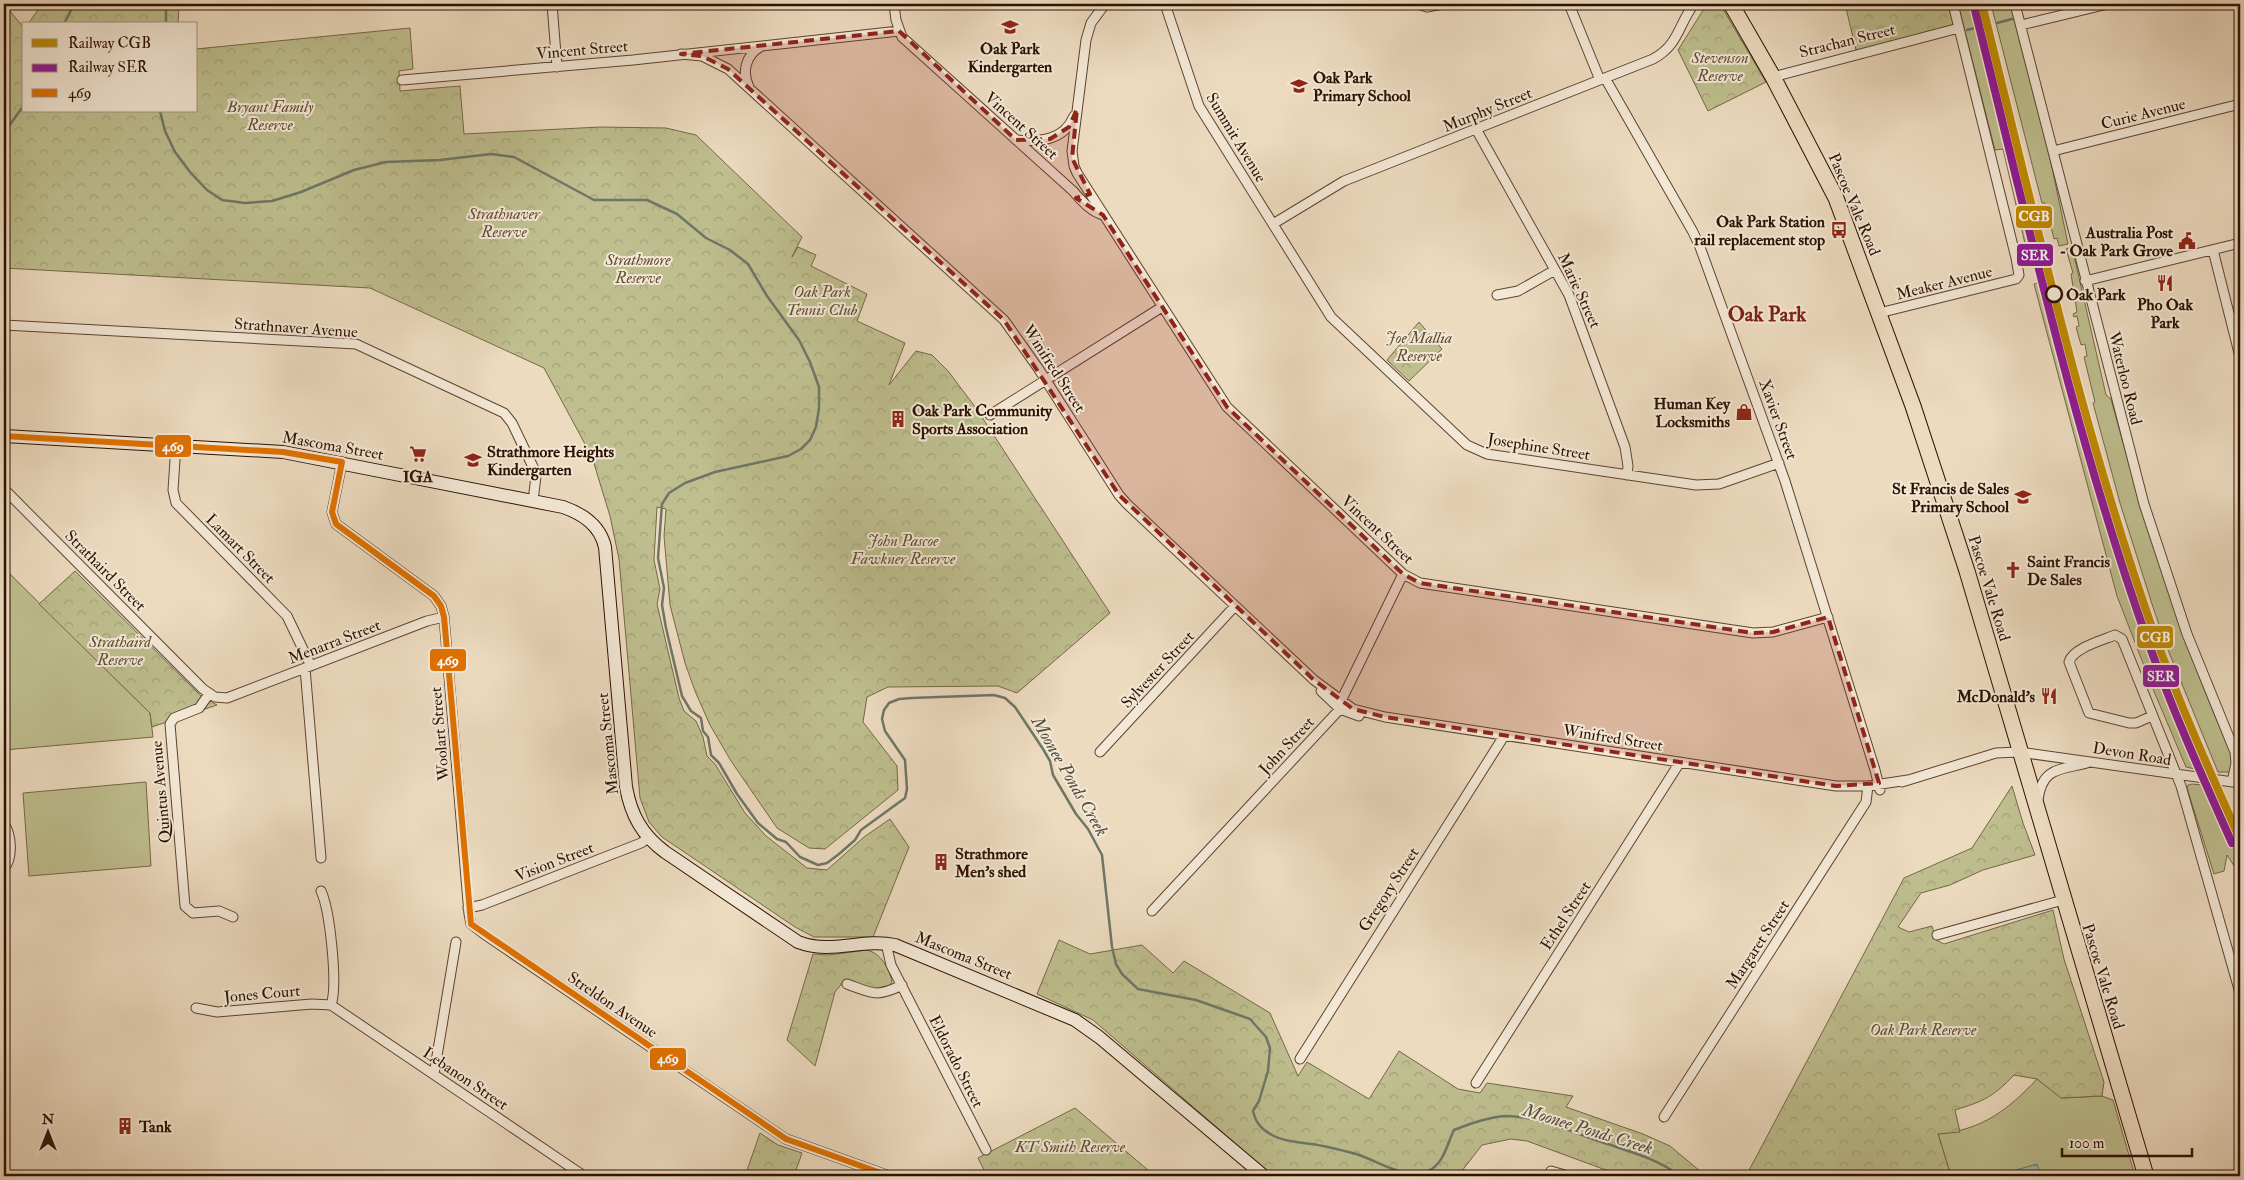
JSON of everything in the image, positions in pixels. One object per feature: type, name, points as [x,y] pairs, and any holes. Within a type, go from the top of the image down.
[{"type":"main road","name":"Pascoe Vale Road","points":[[1732,4],[1773,76],[1836,198],[1936,474],[2146,1176]]},
{"type":"main road","name":"Mascoma Street","points":[[4,436],[283,452],[342,462],[533,501],[579,513],[590,521],[603,539],[629,802],[635,819],[648,838],[665,852],[798,942],[815,948],[886,943],[918,953],[1076,1020],[1099,1037],[1264,1176]]},
{"type":"street","points":[[552,4],[557,67]]},
{"type":"street","points":[[894,4],[899,31]]},
{"type":"street","name":"Vincent Street","points":[[1105,4],[1094,16],[1088,31],[1077,109],[1072,158],[1074,166],[1103,215],[1227,407],[1403,574],[1420,583],[1753,633],[1773,632],[1828,617]]},
{"type":"street","name":"Summit Avenue","points":[[1165,4],[1199,106],[1272,224]]},
{"type":"street","points":[[1419,4],[1427,7],[1443,4]]},
{"type":"street","name":"Xavier Street","points":[[1570,4],[1602,79],[1693,232],[1779,463],[1879,786]]},
{"type":"street","name":"Murphy Street","points":[[1272,224],[1344,181],[1653,58],[1665,50],[1677,37],[1694,4]]},
{"type":"street","points":[[1953,4],[1959,28]]},
{"type":"street","name":"Waterloo Road","points":[[2015,4],[2136,477],[2165,573],[2206,684],[2240,760]]},
{"type":"street","points":[[2021,26],[2108,4]]},
{"type":"street","name":"Strachan Street","points":[[1773,76],[1959,28]]},
{"type":"street","name":"Meaker Avenue","points":[[1879,314],[2016,279],[2019,274],[1959,28]]},
{"type":"street","name":"Vincent Street","points":[[402,80],[557,67],[899,31],[908,42],[1073,191],[1087,207],[1103,215]]},
{"type":"street","points":[[751,90],[745,78],[746,68],[753,52],[764,45]]},
{"type":"street","name":"Winifred Street","points":[[682,54],[710,58],[728,70],[1004,320],[1045,380],[1119,496],[1314,680],[1353,708],[1384,717]]},
{"type":"street","name":"Curie Avenue","points":[[2053,151],[2240,104]]},
{"type":"street","points":[[1016,140],[1036,142],[1050,138],[1069,127],[1077,109]]},
{"type":"street","name":"Marie Street","points":[[1476,129],[1569,295],[1625,447],[1628,466],[1627,475]]},
{"type":"street","points":[[1073,191],[1083,195],[1090,194]]},
{"type":"street","name":"Josephine Street","points":[[1272,224],[1331,317],[1467,445],[1487,454],[1710,486],[1779,463]]},
{"type":"street","points":[[2085,281],[2240,243]]},
{"type":"street","points":[[2213,250],[2240,357]]},
{"type":"street","points":[[1497,295],[1518,291],[1556,270]]},
{"type":"street","points":[[990,415],[1161,305]]},
{"type":"street","name":"Strathnaver Avenue","points":[[4,325],[356,344],[504,413],[512,423],[534,471],[536,481],[533,501]]},
{"type":"street","name":"Lamart Street","points":[[176,446],[173,490],[176,503],[287,616],[308,667],[321,858]]},
{"type":"street","name":"Woolart Street","points":[[342,462],[332,512],[336,524],[434,596],[441,606],[444,617],[468,908]]},
{"type":"street","name":"Strathaird Street","points":[[4,489],[209,694]]},
{"type":"street","points":[[1340,709],[1342,699],[1403,574]]},
{"type":"street","name":"Sylvester Street","points":[[1100,752],[1235,606]]},
{"type":"street","name":"Menarra Street","points":[[209,694],[222,698],[236,695],[427,620],[444,617]]},
{"type":"street","points":[[2152,716],[2136,722],[2129,722],[2093,715],[2087,709],[2069,662],[2071,657],[2086,647],[2115,635],[2122,639],[2177,775],[2240,993]]},
{"type":"street","name":"Winifred Street","points":[[1314,680],[1320,690],[1340,709],[1357,716],[1384,717],[1836,786],[1868,789],[1908,780],[1996,753],[2019,752]]},
{"type":"street","name":"Quintus Avenue","points":[[209,694],[199,708],[174,718],[170,724],[186,908],[193,913],[223,912],[233,917]]},
{"type":"street","name":"John Street","points":[[1152,911],[1340,709]]},
{"type":"street","name":"Gregory Street","points":[[1300,1059],[1504,736]]},
{"type":"street","name":"Devon Road","points":[[2019,752],[2236,782]]},
{"type":"street","name":"Waterloo Road","points":[[2235,752],[2236,782]]},
{"type":"street","name":"Ethel Street","points":[[1476,1083],[1680,762]]},
{"type":"street","points":[[2036,810],[2040,784],[2047,775],[2090,762]]},
{"type":"street","name":"Margaret Street","points":[[1664,1117],[1866,802],[1868,789]]},
{"type":"street","points":[[4,824],[8,833],[10,857],[4,868]]},
{"type":"street","name":"Vision Street","points":[[468,908],[482,905],[641,843],[648,838]]},
{"type":"street","points":[[321,891],[327,907],[329,925],[334,988],[331,1005]]},
{"type":"street","points":[[1937,935],[2063,900]]},
{"type":"street","name":"Streldon Avenue","points":[[468,908],[472,924],[484,934],[786,1139],[889,1176]]},
{"type":"street","points":[[434,1074],[456,942]]},
{"type":"street","name":"Eldorado Street","points":[[886,943],[888,959],[986,1150]]},
{"type":"street","points":[[847,984],[879,994],[902,985]]},
{"type":"street","name":"Jones Court","points":[[196,1008],[217,1012],[312,1004],[331,1005]]},
{"type":"street","name":"Lebanon Street","points":[[331,1005],[584,1176]]},
{"type":"street","points":[[1551,1172],[1568,1176]]},
{"type":"highlighted area","points":[[899,31],[1016,140],[1050,139],[1069,127],[1077,109],[1072,158],[1090,194],[1076,198],[1103,215],[1227,407],[1403,574],[1420,583],[1753,633],[1773,632],[1828,617],[1879,783],[1836,786],[1385,717],[1353,709],[1314,680],[1119,495],[1004,320],[728,69],[702,56],[681,54]]},
{"type":"green space","points":[[4,4],[22,26],[22,112],[198,112],[198,49],[410,28],[413,69],[399,71],[400,91],[460,86],[464,134],[600,127],[666,128],[696,135],[802,237],[792,257],[798,247],[816,255],[811,266],[867,294],[857,321],[905,343],[889,385],[916,351],[932,355],[948,371],[976,408],[1110,613],[1017,693],[998,686],[888,687],[867,697],[863,722],[897,766],[898,790],[825,849],[809,848],[777,828],[731,761],[710,725],[685,663],[670,605],[664,536],[666,509],[657,507],[654,560],[660,589],[657,604],[679,698],[684,711],[696,721],[703,737],[707,756],[715,764],[745,813],[766,836],[807,868],[827,870],[864,837],[890,819],[909,847],[873,937],[814,937],[795,927],[662,837],[649,822],[640,798],[619,559],[610,516],[592,457],[544,368],[370,288],[4,268]]},
{"type":"green space","points":[[42,4],[179,4],[178,22],[29,22]]},
{"type":"green space","name":"Stevenson Reserve","points":[[1707,4],[1720,4],[1766,82],[1708,111],[1678,50]]},
{"type":"green space","points":[[1845,4],[1957,4],[1962,25],[1857,54]]},
{"type":"green space","points":[[1958,4],[1979,4],[2029,206],[2027,207],[2036,243],[2033,244],[2038,263],[2030,265],[2003,149],[1995,150]]},
{"type":"green space","points":[[1991,4],[2011,4],[2050,158],[2068,244],[2059,246],[2057,238],[2054,239],[2045,203],[2042,203]]},
{"type":"green space","points":[[2072,247],[2106,395],[2111,399],[2150,536],[2180,625],[2233,758],[2232,768],[2229,772],[2218,772],[2166,645],[2120,503],[2093,403],[2095,402],[2084,357],[2087,356],[2085,344],[2081,345],[2076,327],[2079,326],[2077,316],[2074,317],[2073,314],[2077,312],[2071,274],[2073,273],[2066,249]]},
{"type":"green space","points":[[2039,268],[2044,293],[2048,292],[2078,407],[2080,406],[2134,593],[2166,679],[2204,771],[2186,767],[2117,596],[2034,284],[2039,283],[2035,269]]},
{"type":"green space","name":"Joe Mallia Reserve","points":[[1419,322],[1442,349],[1409,381],[1387,360]]},
{"type":"green space","points":[[4,568],[150,713],[153,737],[4,750]]},
{"type":"green space","name":"Strathaird Reserve","points":[[75,571],[201,696],[217,705],[152,727],[150,713],[39,604]]},
{"type":"green space","points":[[146,782],[151,866],[29,876],[23,793]]},
{"type":"green space","points":[[2188,785],[2211,786],[2240,847],[2240,875],[2227,855],[2224,871],[2214,874],[2187,788]]},
{"type":"green space","name":"Oak Park Reserve","points":[[2012,786],[2035,855],[1983,870],[1950,885],[1921,893],[1898,927],[1909,932],[1932,926],[1936,940],[1944,944],[2053,910],[2064,959],[2104,1082],[2102,1096],[2061,1098],[2037,1079],[2014,1075],[1988,1097],[1955,1110],[1960,1132],[1938,1134],[1951,1176],[1746,1176],[1904,878],[1972,848]]},
{"type":"green space","points":[[1059,940],[1090,954],[1142,945],[1173,973],[1184,961],[1270,1013],[1298,1076],[1307,1062],[1369,1099],[1399,1051],[1458,1089],[1480,1093],[1487,1083],[1573,1096],[1566,1107],[1643,1134],[1670,1146],[1706,1176],[1622,1176],[1527,1141],[1511,1139],[1482,1145],[1458,1176],[1273,1176],[1093,1020],[1037,994]]},
{"type":"green space","points":[[867,950],[876,954],[884,962],[892,982],[888,988],[871,989],[845,980],[835,992],[815,1066],[787,1040],[813,954],[828,955]]},
{"type":"green space","points":[[2037,1079],[2062,1098],[2102,1096],[2113,1100],[2135,1176],[1951,1176],[1938,1134],[1968,1128],[1993,1117],[2005,1109]]},
{"type":"green space","name":"KT Smith Reserve","points":[[1075,1108],[1155,1176],[987,1176],[978,1158]]},
{"type":"green space","points":[[760,1133],[778,1145],[802,1153],[794,1176],[745,1176]]},
{"type":"shaded area","points":[[2037,1164],[2041,1176],[1995,1176]]},
{"type":"waterway","name":"Moonee Ponds Creek","points":[[65,22],[74,4]]},
{"type":"waterway","name":"Moonee Ponds Creek","points":[[166,4],[166,22]]},
{"type":"waterway","points":[[1997,23],[2012,19]]},
{"type":"waterway","points":[[1967,30],[1983,26]]},
{"type":"waterway","name":"Moonee Ponds Creek","points":[[4,133],[22,108]]},
{"type":"waterway","name":"Moonee Ponds Creek","points":[[160,112],[165,131],[175,152],[207,190],[222,200],[245,203],[272,201],[301,192],[354,170],[386,162],[440,160],[491,154],[514,157],[594,200],[647,200],[677,214],[706,238],[730,250],[748,264],[767,296],[799,340],[810,362],[819,387],[819,408],[816,427],[810,440],[801,449],[788,456],[715,472],[685,483],[669,493],[662,504],[658,558],[664,588],[662,605],[682,696],[691,711],[701,718],[703,731],[708,737],[711,755],[719,763],[737,794],[758,823],[777,839],[786,842],[800,857],[818,865],[827,863],[855,840],[861,830],[905,798],[907,789],[905,760],[885,731],[882,719],[884,710],[889,703],[899,699],[911,698],[994,695],[1005,698],[1015,707],[1043,749],[1050,761],[1053,775],[1076,814],[1088,829],[1102,855],[1112,947],[1116,964],[1122,974],[1138,989],[1196,1000],[1250,1019],[1266,1037],[1270,1048],[1268,1071],[1259,1101],[1253,1111],[1256,1120],[1266,1131],[1283,1140],[1356,1154],[1400,1171],[1419,1173],[1428,1171],[1438,1164],[1454,1130],[1493,1118],[1506,1116],[1530,1118],[1662,1164],[1680,1176]]},
{"type":"rail line","name":"CGB","points":[[1982,4],[2061,322],[2082,401],[2129,558],[2155,636],[2175,687],[2240,839]]},
{"type":"rail line","name":"SER","points":[[1974,6],[2053,325],[2074,404],[2121,561],[2147,639],[2167,691],[2232,843]]},
{"type":"transit line","name":"469","points":[[4,436],[283,452],[342,462]]},
{"type":"transit line","name":"469","points":[[342,462],[332,512],[336,524],[434,596],[441,606],[444,617],[471,924],[786,1139],[889,1176]]},
{"type":"place","name":"Oak Park Kindergarten","points":[[1010,27]]},
{"type":"place","name":"Oak Park Primary School","points":[[1299,86]]},
{"type":"place","name":"Oak Park Station rail replacement stop","points":[[1839,230]]},
{"type":"place","name":"Australia Post - Oak Park Grove","points":[[2187,241]]},
{"type":"place","name":"Pho Oak Park","points":[[2165,283]]},
{"type":"place","name":"Oak Park","points":[[2054,294]]},
{"type":"place","name":"Human Key Locksmiths","points":[[1744,412]]},
{"type":"place","name":"Oak Park Community Sports Association","points":[[898,419]]},
{"type":"place","name":"IGA","points":[[418,454]]},
{"type":"place","name":"Strathmore Heights Kindergarten","points":[[473,460]]},
{"type":"place","name":"St Francis de Sales Primary School","points":[[2023,497]]},
{"type":"place","name":"Saint Francis De Sales","points":[[2013,570]]},
{"type":"place","name":"McDonald's","points":[[2049,696]]},
{"type":"place","name":"Strathmore Men's shed","points":[[941,862]]},
{"type":"place","name":"Tank","points":[[125,1126]]},
{"type":"district","name":"Oak Park","points":[[1767,314]]},
{"type":"park label","name":"Bryant Family Reserve","points":[[270,115]]},
{"type":"park label","name":"Strathnaver Reserve","points":[[504,222]]},
{"type":"park label","name":"Strathmore Reserve","points":[[638,268]]},
{"type":"park label","name":"Oak Park Tennis Club","points":[[822,300]]},
{"type":"park label","name":"John Pascoe Fawkner Reserve","points":[[903,549]]}]
